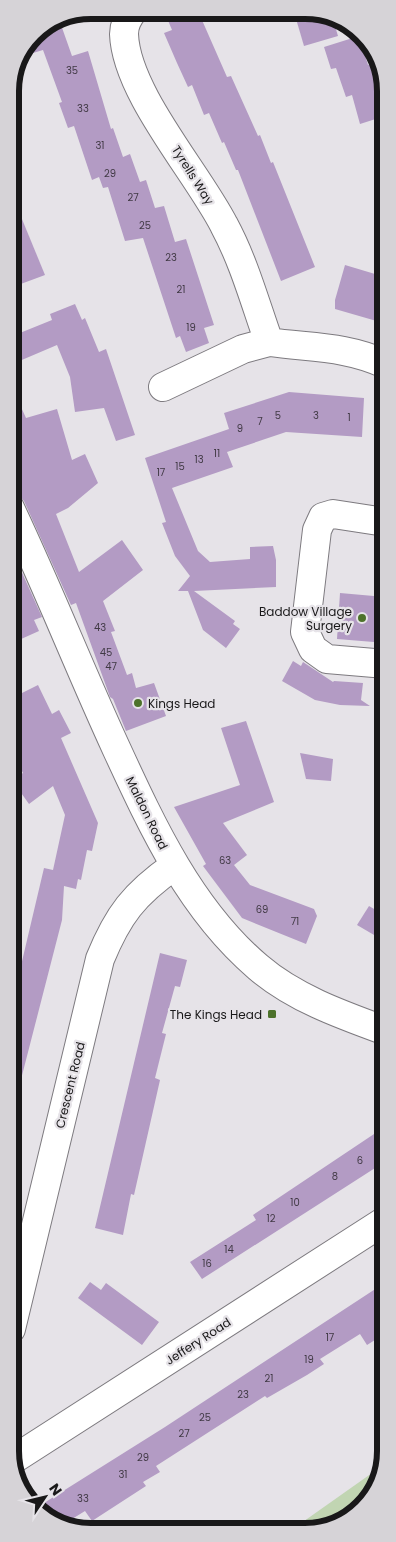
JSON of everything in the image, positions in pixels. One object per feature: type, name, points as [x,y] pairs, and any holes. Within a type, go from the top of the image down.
[{"type":"street","name":"Tyrells Way","points":[[128,19],[124,33],[127,54],[144,96],[224,225],[241,264],[269,342]]},
{"type":"street","points":[[163,387],[243,349],[269,342],[343,350],[377,361]]},
{"type":"street","points":[[377,521],[333,514],[323,517],[317,530],[305,632],[312,649],[327,659],[377,663]]},
{"type":"street","name":"Maldon Road","points":[[19,527],[43,577],[104,723],[174,866],[219,928],[258,967],[288,988],[317,1003],[377,1027]]},
{"type":"street","name":"Crescent Road","points":[[19,1296],[100,959],[112,929],[130,904],[148,884],[174,866]]},
{"type":"street","name":"Jeffery Road","points":[[19,1456],[377,1226]]},
{"type":"green space","points":[[375,1471],[368,1487],[349,1508],[329,1519],[315,1523],[301,1523]]},
{"type":"building","points":[[167,19],[202,19],[227,77],[231,76],[258,136],[260,135],[271,163],[273,162],[315,267],[281,281],[238,170],[236,170],[224,142],[222,143],[209,113],[204,115],[192,85],[188,87],[164,33],[172,30]]},
{"type":"building","points":[[296,19],[320,20],[335,25],[338,36],[304,46]]},
{"type":"building","points":[[61,25],[72,56],[88,51],[111,129],[113,128],[123,157],[130,154],[140,182],[146,180],[155,208],[164,206],[175,242],[186,239],[214,325],[204,328],[209,343],[186,352],[180,336],[176,338],[143,238],[125,241],[108,187],[103,188],[99,177],[92,180],[74,126],[68,128],[59,103],[62,102],[43,50],[29,54],[40,40]]},
{"type":"building","points":[[353,38],[363,48],[368,65],[372,63],[377,81],[377,119],[360,124],[352,95],[346,97],[336,68],[331,69],[324,47]]},
{"type":"building","points":[[19,212],[45,275],[19,285]]},
{"type":"building","points":[[345,265],[377,275],[377,321],[335,309],[335,300]]},
{"type":"building","points":[[75,304],[82,320],[85,318],[99,352],[106,349],[135,435],[116,441],[104,408],[75,412],[70,377],[57,345],[19,361],[19,333],[52,320],[50,314]]},
{"type":"building","points":[[289,392],[364,398],[362,437],[286,432],[227,452],[233,467],[172,488],[198,551],[210,562],[250,559],[250,547],[273,546],[276,560],[276,587],[194,591],[235,621],[233,624],[240,629],[226,648],[203,630],[188,591],[178,591],[190,576],[175,556],[162,523],[166,522],[145,458],[229,429],[224,413]]},
{"type":"building","points":[[19,403],[26,418],[57,409],[72,460],[85,454],[98,483],[68,508],[56,514],[79,572],[122,540],[143,570],[103,601],[115,631],[111,632],[127,675],[132,673],[136,688],[154,683],[166,716],[126,731],[113,699],[110,697],[76,603],[71,605],[24,501],[19,495]]},
{"type":"building","points":[[19,566],[42,617],[34,620],[39,631],[19,640]]},
{"type":"building","name":"Baddow Village Surgery","points":[[340,593],[377,596],[377,642],[337,639]]},
{"type":"building","points":[[293,661],[301,666],[303,662],[333,682],[363,683],[361,700],[370,706],[340,705],[315,700],[282,681]]},
{"type":"building","points":[[38,685],[52,714],[59,710],[71,733],[61,738],[98,823],[92,851],[87,850],[81,880],[78,879],[76,889],[64,886],[62,920],[19,1087],[19,974],[44,868],[53,870],[65,815],[53,786],[29,804],[19,790],[19,776],[23,773],[19,765],[19,694]]},
{"type":"building","points":[[246,721],[274,802],[223,823],[247,855],[234,865],[250,885],[314,909],[317,916],[306,944],[242,918],[203,866],[206,864],[174,807],[240,785],[221,728]]},
{"type":"building","points":[[300,753],[333,759],[331,781],[306,779]]},
{"type":"building","points":[[369,906],[377,911],[377,937],[357,925]]},
{"type":"building","points":[[160,953],[187,960],[180,987],[175,986],[162,1033],[166,1034],[155,1078],[160,1080],[134,1195],[131,1194],[123,1235],[95,1228]]},
{"type":"building","points":[[377,1132],[377,1167],[202,1279],[190,1262],[256,1220],[253,1215]]},
{"type":"building","points":[[90,1282],[101,1290],[106,1283],[159,1322],[142,1345],[78,1298]]},
{"type":"building","points":[[377,1288],[377,1339],[367,1345],[360,1334],[320,1359],[324,1364],[267,1398],[265,1396],[156,1466],[160,1472],[143,1482],[146,1486],[92,1521],[85,1511],[70,1520],[55,1514],[42,1504],[165,1427]]},
{"type":"place","name":"Baddow Village Surgery","points":[[362,618]]},
{"type":"place","name":"Kings Head","points":[[138,703]]},
{"type":"place","name":"The Kings Head","points":[[272,1014]]}]
